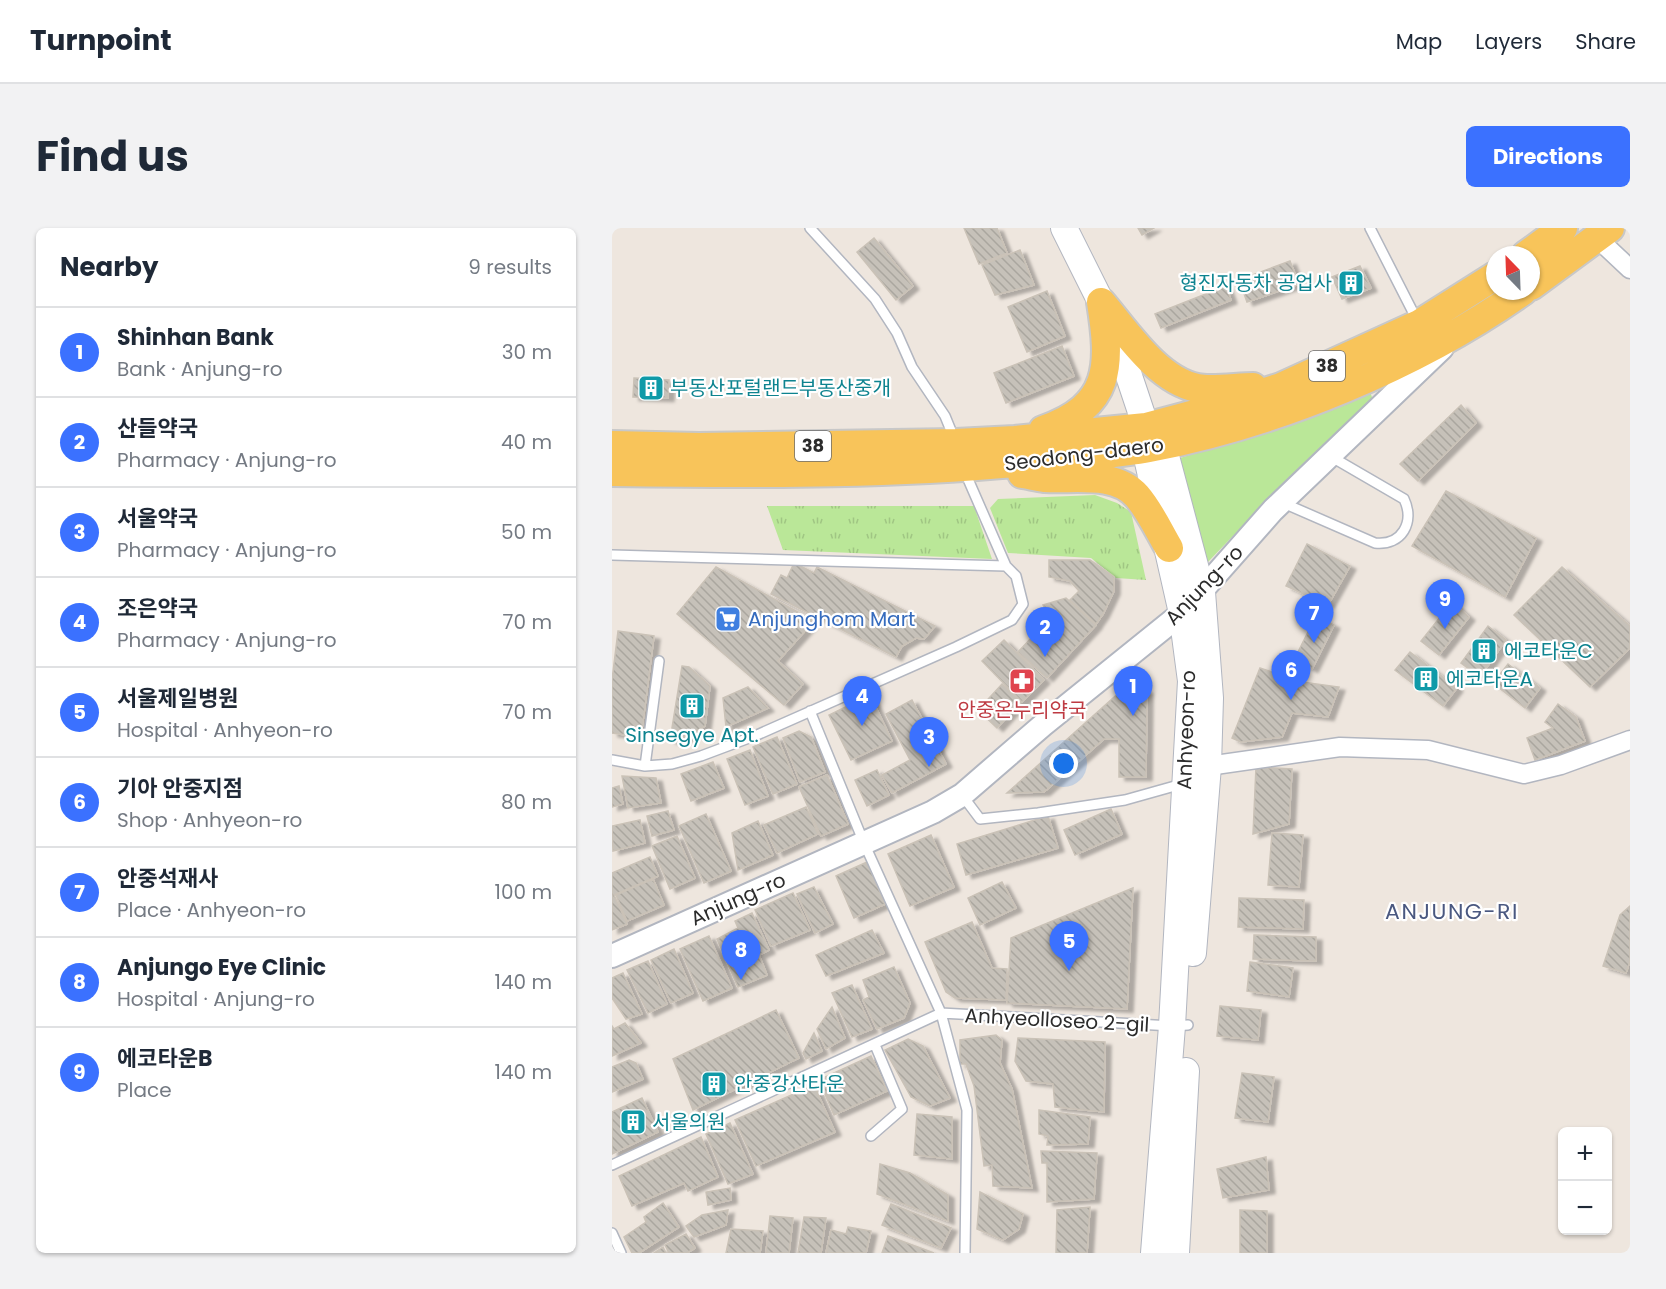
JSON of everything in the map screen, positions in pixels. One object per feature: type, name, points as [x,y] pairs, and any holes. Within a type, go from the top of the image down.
[{"type":"main road","name":"Anhyeon-ro","points":[[1064,228],[1101,302],[1124,358],[1202,592],[1210,698],[1208,766],[1154,1253]]},
{"type":"main road","points":[[1539,246],[1563,228]]},
{"type":"main road","points":[[1540,278],[1603,233]]},
{"type":"main road","name":"Seodong-daero","points":[[612,445],[968,459],[1015,440],[1152,440],[1206,411],[1281,387],[1419,324],[1486,282]]},
{"type":"main road","name":"Seodong-daero","points":[[612,472],[906,471],[968,459],[1152,440],[1241,426],[1317,399],[1382,371],[1458,333],[1509,300]]},
{"type":"main road","points":[[1101,302],[1150,361],[1171,377],[1197,388],[1281,387]]},
{"type":"main road","points":[[1015,440],[1068,419],[1092,401],[1097,393],[1106,367],[1105,327],[1101,302]]},
{"type":"main road","name":"Anhyeon-ro","points":[[1152,440],[1182,613],[1191,681],[1184,783],[1176,1253]]},
{"type":"main road","points":[[968,459],[1042,478],[1090,478],[1124,486],[1136,494],[1169,548]]},
{"type":"street","points":[[1603,233],[1630,268]]},
{"type":"street","name":"Anjung-ro","points":[[612,956],[933,812],[962,795],[1043,725],[1182,613],[1281,502],[1458,333]]},
{"type":"street","points":[[1208,766],[1340,747],[1428,750],[1524,774],[1562,765],[1630,740]]},
{"type":"lane","points":[[612,760],[645,766],[672,764],[757,735],[1012,620],[1023,604],[1016,576],[1006,566],[968,459],[945,416],[912,367],[897,333],[875,299],[810,228]]},
{"type":"lane","points":[[1370,228],[1419,324]]},
{"type":"lane","points":[[1281,502],[1375,543],[1386,544],[1397,538],[1406,528],[1409,518],[1408,507],[1404,499],[1329,456]]},
{"type":"lane","points":[[612,555],[1006,566]]},
{"type":"lane","points":[[645,766],[659,661]]},
{"type":"lane","points":[[810,711],[864,843],[941,1013]]},
{"type":"lane","points":[[962,795],[980,819],[1125,800],[1184,783]]},
{"type":"lane","name":"Anhyeolloseo 2-gil","points":[[941,1013],[967,1110],[965,1253]]},
{"type":"lane","name":"Anhyeolloseo 2-gil","points":[[612,1165],[941,1013],[1180,1026]]},
{"type":"lane","points":[[871,1136],[902,1109],[875,1045]]},
{"type":"lane","points":[[612,1233],[621,1253]]},
{"type":"green space","points":[[1369,389],[1373,400],[1258,510],[1206,564],[1174,460],[1243,438]]},
{"type":"green space","points":[[1095,495],[1117,503],[1131,512],[1146,580],[1116,578],[1091,558],[1008,553],[990,508],[998,499]]},
{"type":"green space","points":[[767,506],[974,506],[992,559],[783,550]]},
{"type":"building","points":[[964,228],[997,228],[1007,253],[979,264]]},
{"type":"building","points":[[1138,228],[1154,228],[1142,235]]},
{"type":"building","points":[[874,238],[913,286],[896,300],[857,252]]},
{"type":"building","points":[[1020,250],[1034,285],[995,295],[982,265]]},
{"type":"building","points":[[1290,261],[1299,284],[1247,302],[1239,280]]},
{"type":"building","name":"형진자동차 공업사","points":[[1360,266],[1371,288],[1342,299],[1332,277]]},
{"type":"building","points":[[1226,286],[1231,300],[1161,328],[1155,314]]},
{"type":"building","points":[[1047,291],[1065,336],[1027,352],[1008,307]]},
{"type":"building","points":[[1062,346],[1074,376],[1006,403],[994,373]]},
{"type":"building","name":"부동산포털랜드부동산중개","points":[[634,378],[669,380],[668,398],[633,397]]},
{"type":"building","points":[[1461,405],[1476,423],[1418,481],[1400,464]]},
{"type":"building","points":[[1446,491],[1536,538],[1505,597],[1412,546]]},
{"type":"building","points":[[1307,544],[1350,566],[1328,605],[1286,586]]},
{"type":"building","points":[[1049,560],[1090,560],[1114,577],[1114,591],[1096,624],[1070,600],[1079,591],[1070,581],[1049,577]]},
{"type":"building","points":[[794,563],[814,573],[817,567],[935,626],[924,639],[916,638],[902,646],[896,657],[771,594],[781,575],[787,578]]},
{"type":"building","points":[[716,567],[814,621],[778,661],[803,684],[784,705],[677,614]]},
{"type":"building","points":[[1562,567],[1630,626],[1630,648],[1590,687],[1514,615]]},
{"type":"building","points":[[1066,598],[1096,625],[1047,678],[1018,652],[1050,618],[1043,605]]},
{"type":"building","points":[[1452,602],[1469,617],[1439,655],[1421,641]]},
{"type":"building","points":[[1316,616],[1334,625],[1312,669],[1294,660]]},
{"type":"building","name":"에코타운C","points":[[1488,626],[1506,640],[1480,677],[1461,663]]},
{"type":"building","points":[[618,631],[654,636],[641,737],[612,733],[612,680]]},
{"type":"building","points":[[1004,640],[1044,680],[1022,702],[982,661]]},
{"type":"building","name":"에코타운A","points":[[1410,652],[1457,688],[1443,706],[1395,670]]},
{"type":"building","points":[[1508,664],[1540,688],[1525,708],[1493,683]]},
{"type":"building","name":"Sinsegye Apt.","points":[[682,666],[689,667],[710,686],[705,726],[680,741],[670,740]]},
{"type":"building","points":[[1260,668],[1302,682],[1339,687],[1328,717],[1292,713],[1282,737],[1241,742],[1232,738]]},
{"type":"building","points":[[1002,684],[1021,702],[997,728],[978,710]]},
{"type":"building","points":[[748,687],[768,708],[726,727],[723,698]]},
{"type":"building","points":[[1122,690],[1147,690],[1146,777],[1119,777],[1119,739],[1104,739],[1044,792],[1007,793]]},
{"type":"building","points":[[870,695],[892,741],[851,760],[829,715]]},
{"type":"building","points":[[912,700],[946,764],[892,793],[882,775],[910,760],[886,714]]},
{"type":"building","points":[[1558,704],[1576,717],[1585,741],[1535,760],[1527,738],[1553,728],[1545,722]]},
{"type":"building","points":[[799,731],[811,737],[825,772],[800,782],[783,738]]},
{"type":"building","points":[[777,737],[797,784],[773,794],[753,747]]},
{"type":"building","points":[[750,750],[768,796],[745,805],[727,759]]},
{"type":"building","points":[[713,762],[724,788],[691,801],[681,774]]},
{"type":"building","points":[[1256,767],[1292,769],[1289,824],[1253,834]]},
{"type":"building","points":[[877,770],[889,795],[867,806],[855,780]]},
{"type":"building","points":[[827,775],[848,824],[821,836],[799,787]]},
{"type":"building","points":[[622,776],[656,778],[661,803],[628,808]]},
{"type":"building","points":[[619,786],[623,804],[612,807],[612,788]]},
{"type":"building","points":[[806,807],[818,834],[777,853],[764,825]]},
{"type":"building","points":[[1111,809],[1122,834],[1075,855],[1064,830]]},
{"type":"building","points":[[668,811],[674,830],[652,836],[647,816]]},
{"type":"building","points":[[706,814],[731,871],[704,883],[679,826]]},
{"type":"building","points":[[1048,816],[1058,848],[966,875],[957,844]]},
{"type":"building","points":[[640,820],[645,843],[613,851],[612,826]]},
{"type":"building","points":[[758,821],[773,855],[738,870],[732,833]]},
{"type":"building","points":[[1272,833],[1303,835],[1299,887],[1268,885]]},
{"type":"building","points":[[931,835],[954,887],[910,906],[888,854]]},
{"type":"building","points":[[677,836],[695,878],[670,889],[652,846]]},
{"type":"building","points":[[650,857],[658,876],[614,895],[627,924],[612,930],[612,873]]},
{"type":"building","points":[[867,862],[885,904],[854,918],[836,876]]},
{"type":"building","points":[[653,879],[664,905],[627,921],[616,895]]},
{"type":"building","points":[[1002,882],[1016,908],[980,925],[968,898]]},
{"type":"building","points":[[814,887],[833,924],[815,933],[797,894]]},
{"type":"building","points":[[1133,888],[1127,1009],[1007,1003],[1011,938]]},
{"type":"building","points":[[793,893],[810,930],[771,946],[755,910]]},
{"type":"building","points":[[1239,898],[1304,900],[1303,929],[1238,927]]},
{"type":"building","points":[[1630,906],[1630,961],[1626,973],[1603,966],[1620,915]]},
{"type":"building","points":[[752,913],[769,950],[759,955],[767,975],[738,987],[717,939],[738,928],[735,921]]},
{"type":"building","points":[[972,922],[992,968],[1007,969],[1006,1000],[955,998],[946,992],[925,942]]},
{"type":"building","points":[[872,930],[884,953],[826,976],[816,955]]},
{"type":"building","points":[[1254,935],[1316,937],[1316,961],[1253,959]]},
{"type":"building","points":[[709,936],[732,988],[703,1001],[680,949]]},
{"type":"building","points":[[674,949],[693,993],[671,1003],[651,960]]},
{"type":"building","points":[[648,961],[667,1004],[648,1013],[627,970]]},
{"type":"building","points":[[1250,962],[1293,968],[1289,997],[1247,991]]},
{"type":"building","points":[[894,967],[910,1003],[904,1018],[877,1029],[863,1000],[869,997],[863,980]]},
{"type":"building","points":[[623,973],[642,1014],[626,1019],[612,998],[612,978]]},
{"type":"building","points":[[852,985],[872,1029],[852,1037],[832,993]]},
{"type":"building","points":[[1220,1006],[1261,1010],[1258,1040],[1217,1036]]},
{"type":"building","points":[[832,1007],[845,1038],[826,1049],[817,1029]]},
{"type":"building","name":"안중강산타운","points":[[776,1010],[799,1058],[693,1110],[673,1059]]},
{"type":"building","points":[[625,1023],[641,1043],[612,1056],[612,1026],[614,1029]]},
{"type":"building","points":[[814,1033],[822,1051],[806,1059],[803,1053]]},
{"type":"building","points":[[996,1035],[1002,1040],[1000,1063],[1012,1089],[1032,1188],[993,1186],[992,1165],[984,1166],[974,1086],[966,1064],[960,1064],[960,1040]]},
{"type":"building","points":[[1018,1038],[1105,1042],[1104,1112],[1055,1107],[1053,1084],[1026,1081],[1015,1061]]},
{"type":"building","points":[[908,1039],[923,1046],[950,1098],[930,1106],[911,1097],[885,1050]]},
{"type":"building","points":[[871,1056],[887,1091],[834,1115],[819,1080]]},
{"type":"building","points":[[629,1060],[636,1063],[643,1079],[612,1092],[612,1067]]},
{"type":"building","points":[[1242,1073],[1274,1077],[1268,1122],[1235,1118]]},
{"type":"building","points":[[814,1085],[835,1132],[756,1166],[735,1120]]},
{"type":"building","name":"서울의원","points":[[642,1098],[658,1132],[612,1154],[612,1112]]},
{"type":"building","points":[[1039,1110],[1090,1117],[1088,1144],[1047,1145],[1048,1136],[1039,1134]]},
{"type":"building","points":[[917,1114],[952,1117],[952,1159],[914,1155]]},
{"type":"building","points":[[730,1123],[753,1174],[728,1184],[706,1134]]},
{"type":"building","points":[[701,1137],[718,1177],[688,1191],[684,1183],[632,1206],[619,1176]]},
{"type":"building","points":[[1041,1151],[1097,1153],[1094,1199],[1047,1202],[1047,1163],[1042,1163]]},
{"type":"building","points":[[1266,1157],[1269,1190],[1223,1198],[1217,1169]]},
{"type":"building","points":[[880,1164],[910,1173],[948,1195],[948,1221],[877,1194]]},
{"type":"building","points":[[730,1188],[731,1200],[708,1205],[706,1192]]},
{"type":"building","points":[[980,1192],[1023,1214],[1019,1229],[1003,1240],[977,1229]]},
{"type":"building","points":[[663,1203],[679,1227],[639,1253],[632,1253],[624,1237],[646,1222],[644,1217]]},
{"type":"building","points":[[891,1204],[951,1228],[941,1248],[882,1225]]},
{"type":"building","points":[[1090,1207],[1087,1253],[1056,1253],[1057,1210]]},
{"type":"building","points":[[728,1210],[726,1225],[694,1237],[686,1226],[702,1215]]},
{"type":"building","points":[[1240,1210],[1267,1211],[1267,1253],[1240,1253]]},
{"type":"building","points":[[770,1216],[793,1218],[789,1253],[766,1253]]},
{"type":"building","points":[[804,1217],[826,1218],[821,1253],[798,1253]]},
{"type":"building","points":[[848,1227],[871,1231],[866,1253],[826,1253],[831,1230],[846,1234]]},
{"type":"building","points":[[731,1229],[763,1231],[760,1253],[726,1253]]},
{"type":"building","points":[[686,1234],[695,1248],[687,1253],[669,1253],[665,1245]]},
{"type":"building","points":[[888,1236],[934,1253],[882,1253]]},
{"type":"building","points":[[663,1247],[666,1253],[654,1253]]},
{"type":"place","name":"형진자동차 공업사","points":[[1351,283]]},
{"type":"place","name":"부동산포털랜드부동산중개","points":[[651,388]]},
{"type":"place","name":"Anjunghom Mart","points":[[728,619]]},
{"type":"place","name":"에코타운B","points":[[1445,629]]},
{"type":"place","name":"안중석재사","points":[[1314,643]]},
{"type":"place","name":"에코타운C","points":[[1484,651]]},
{"type":"place","name":"산들약국","points":[[1045,657]]},
{"type":"place","name":"에코타운A","points":[[1426,679]]},
{"type":"place","name":"안중온누리약국","points":[[1022,681]]},
{"type":"place","name":"기아 안중지점","points":[[1291,700]]},
{"type":"place","name":"Sinsegye Apt.","points":[[692,706]]},
{"type":"place","name":"Shinhan Bank","points":[[1133,716]]},
{"type":"place","name":"조은약국","points":[[862,726]]},
{"type":"place","name":"서울약국","points":[[929,767]]},
{"type":"place","name":"서울제일병원","points":[[1069,971]]},
{"type":"place","name":"Anjungo Eye Clinic","points":[[741,980]]},
{"type":"place","name":"안중강산타운","points":[[714,1084]]},
{"type":"place","name":"서울의원","points":[[633,1122]]},
{"type":"district","name":"ANJUNG-RI","points":[[1452,911]]}]
